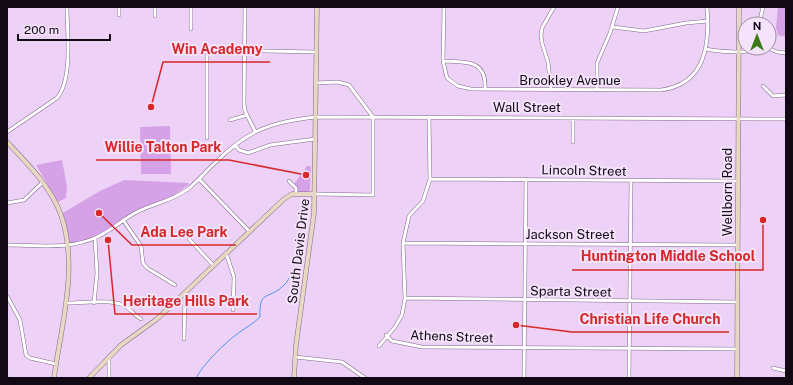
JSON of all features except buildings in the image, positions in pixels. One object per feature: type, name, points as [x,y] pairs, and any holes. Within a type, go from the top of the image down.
[{"type":"street","points":[[7,132],[57,98],[62,91],[66,66],[67,7]]},
{"type":"street","points":[[119,7],[119,15]]},
{"type":"street","points":[[155,7],[155,16]]},
{"type":"street","points":[[191,7],[191,29]]},
{"type":"street","points":[[244,7],[244,104],[247,115],[255,131]]},
{"type":"street","name":"South Davis Drive","points":[[294,378],[295,357],[315,194],[317,7]]},
{"type":"street","name":"Brookley Avenue","points":[[444,7],[443,61],[445,74],[450,82],[467,88],[485,89],[661,90],[670,88],[694,73],[702,62],[706,49],[708,21],[707,7]]},
{"type":"street","points":[[551,89],[548,62],[541,35],[542,28],[554,7]]},
{"type":"street","points":[[597,89],[597,63],[613,27],[618,7]]},
{"type":"street","points":[[613,27],[644,30],[708,21]]},
{"type":"street","points":[[207,138],[207,51],[210,49],[316,52]]},
{"type":"street","points":[[706,49],[737,51]]},
{"type":"street","name":"Wellborn Road","points":[[737,378],[738,56]]},
{"type":"street","points":[[443,61],[468,62],[477,65],[482,72],[485,89]]},
{"type":"street","points":[[89,378],[121,345],[158,319],[284,199],[296,194],[373,195],[372,117],[348,85],[338,82],[316,84]]},
{"type":"street","points":[[763,86],[773,96],[786,95]]},
{"type":"street","points":[[230,120],[247,115]]},
{"type":"street","name":"Wall Street","points":[[7,245],[68,245],[95,238],[136,212],[166,202],[188,189],[235,145],[255,131],[276,123],[316,117],[786,119]]},
{"type":"street","points":[[379,346],[386,335],[395,327],[402,315],[405,298],[403,242],[409,216],[423,201],[427,194],[430,179],[429,117]]},
{"type":"street","points":[[573,118],[573,142]]},
{"type":"street","points":[[235,145],[239,150],[248,153],[270,145],[315,139]]},
{"type":"street","points":[[7,142],[42,183],[61,216],[68,245],[69,271],[66,303],[54,378]]},
{"type":"street","points":[[199,179],[250,232]]},
{"type":"street","name":"Lincoln Street","points":[[430,179],[737,181]]},
{"type":"street","points":[[524,378],[526,179]]},
{"type":"street","points":[[289,181],[296,188],[296,194]]},
{"type":"street","points":[[629,378],[631,181]]},
{"type":"street","points":[[7,203],[24,200],[42,183]]},
{"type":"street","points":[[123,220],[141,246],[143,264],[175,285]]},
{"type":"street","points":[[94,303],[97,273],[95,238]]},
{"type":"street","points":[[189,239],[213,265]]},
{"type":"street","name":"Jackson Street","points":[[403,242],[737,245]]},
{"type":"street","points":[[226,254],[234,277],[233,310]]},
{"type":"street","points":[[184,339],[185,293]]},
{"type":"street","points":[[7,296],[20,320],[26,355],[30,358],[56,364]]},
{"type":"street","name":"Sparta Street","points":[[405,298],[525,301],[737,302]]},
{"type":"street","points":[[66,303],[115,303],[123,305],[141,318]]},
{"type":"street","name":"Athens Street","points":[[386,335],[392,341],[422,347],[737,349]]},
{"type":"street","points":[[109,357],[109,378]]},
{"type":"street","points":[[295,357],[342,362],[365,378]]},
{"type":"street","points":[[773,368],[786,371]]},
{"type":"shaded area","points":[[778,7],[786,7],[786,37],[778,35]]},
{"type":"shaded area","points":[[170,126],[171,174],[141,174],[140,127]]},
{"type":"shaded area","points":[[62,160],[67,187],[66,198],[58,202],[36,165]]},
{"type":"shaded area","points":[[307,166],[311,166],[310,190],[308,192],[298,192],[294,184]]},
{"type":"shaded area","points":[[124,180],[189,183],[166,201],[136,211],[95,237],[69,244],[61,214],[100,191]]},
{"type":"waterway","points":[[196,378],[204,366],[220,348],[260,317],[260,308],[263,299],[284,285],[293,271]]},
{"type":"waterway","points":[[7,371],[8,378]]},
{"type":"place","name":"Win Academy","points":[[151,107]]},
{"type":"place","name":"Willie Talton Park","points":[[306,175]]},
{"type":"place","name":"Ada Lee Park","points":[[99,213]]},
{"type":"place","name":"Huntington Middle School","points":[[763,220]]},
{"type":"place","name":"Heritage Hills Park","points":[[108,240]]},
{"type":"place","name":"Christian Life Church","points":[[516,325]]}]
